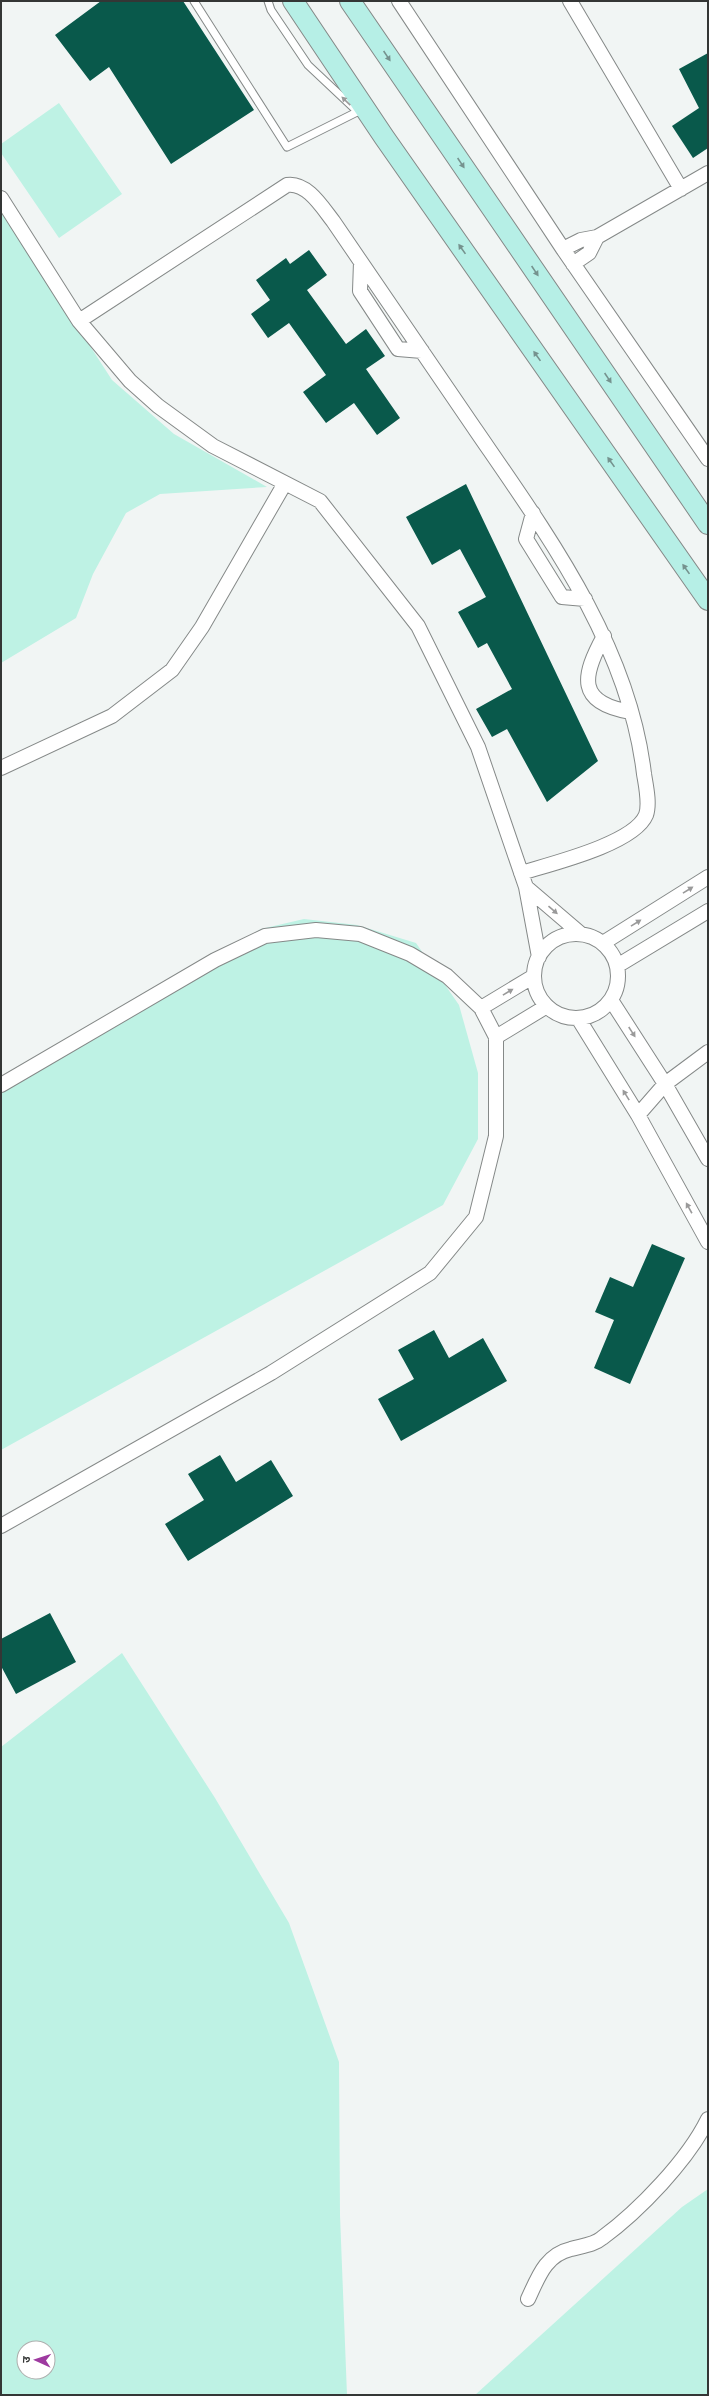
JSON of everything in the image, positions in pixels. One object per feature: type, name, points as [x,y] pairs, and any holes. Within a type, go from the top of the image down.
[{"type":"street","points":[[294,1],[384,137],[708,600]]},
{"type":"street","points":[[350,1],[708,524]]},
{"type":"street","points":[[399,1],[563,250],[708,459]]},
{"type":"street","points":[[570,1],[681,188]]},
{"type":"street","points":[[563,250],[581,240],[597,237],[708,173]]},
{"type":"street","points":[[79,321],[287,185],[294,184],[305,190],[320,204],[361,262],[360,291],[398,349],[422,351],[533,513],[585,599],[604,636],[631,712],[642,756],[647,796],[646,814],[639,825],[602,848],[521,873]]},
{"type":"street","points":[[1,198],[79,321],[103,352],[130,381],[158,406],[213,446],[320,501],[418,626],[478,747],[526,887],[539,957]]},
{"type":"street","points":[[573,264],[589,253],[597,237]]},
{"type":"street","points":[[1,768],[112,716],[172,670],[202,627],[285,483]]},
{"type":"street","points":[[533,513],[526,539],[562,597],[585,599]]},
{"type":"street","points":[[604,636],[586,675],[588,684],[594,695],[603,705],[631,712]]},
{"type":"street","points":[[603,943],[708,877]]},
{"type":"street","points":[[526,887],[580,934]]},
{"type":"street","points":[[617,966],[708,911]]},
{"type":"street","points":[[1,1085],[215,960],[265,936],[316,930],[360,934],[410,954],[447,976],[481,1008],[496,1037],[496,1136],[476,1217],[430,1273],[271,1373],[1,1526]]},
{"type":"street","points":[[568,934],[580,934],[592,937],[603,943],[612,954],[617,966],[617,984],[611,1000],[602,1009],[591,1015],[578,1018],[556,1013],[547,1006],[536,987],[534,976],[539,957],[546,946],[556,939],[568,934]]},
{"type":"street","points":[[481,1008],[534,976]]},
{"type":"street","points":[[611,1000],[665,1084],[708,1159]]},
{"type":"street","points":[[496,1037],[547,1006]]},
{"type":"street","points":[[578,1018],[638,1115],[708,1242]]},
{"type":"street","points":[[638,1115],[665,1084],[708,1052]]},
{"type":"street","points":[[528,2299],[543,2267],[552,2256],[601,2240],[628,2216],[666,2177],[702,2131],[708,2119]]},
{"type":"lane","points":[[194,1],[287,147],[357,112]]},
{"type":"lane","points":[[268,1],[271,10],[308,65],[384,137]]},
{"type":"lane","points":[[358,1],[370,31]]},
{"type":"green space","points":[[59,103],[122,194],[59,238],[1,153],[1,144]]},
{"type":"green space","points":[[1,208],[112,380],[174,434],[267,487],[160,494],[126,513],[93,574],[76,618],[1,663]]},
{"type":"green space","points":[[304,919],[357,925],[416,943],[459,1005],[478,1073],[478,1139],[443,1205],[1,1450],[1,1086],[261,929]]},
{"type":"green space","points":[[122,1653],[215,1798],[289,1923],[339,2062],[340,2215],[347,2395],[1,2395],[1,1747]]},
{"type":"green space","points":[[708,2189],[708,2395],[475,2395],[682,2207]]},
{"type":"building","points":[[101,1],[183,1],[254,110],[171,164],[109,67],[90,81],[55,35]]},
{"type":"building","points":[[708,53],[708,148],[693,158],[672,126],[699,108],[679,69]]},
{"type":"building","points":[[309,250],[327,275],[307,290],[346,344],[366,329],[385,356],[366,369],[400,418],[377,435],[354,403],[326,423],[303,392],[326,375],[289,323],[268,338],[251,314],[270,300],[256,280],[286,258],[290,264]]},
{"type":"building","points":[[466,484],[598,761],[547,802],[507,729],[492,737],[476,709],[512,689],[487,643],[478,648],[458,612],[486,597],[460,549],[432,565],[406,517]]},
{"type":"building","points":[[652,1244],[685,1258],[630,1384],[594,1368],[614,1320],[595,1312],[610,1277],[633,1287]]},
{"type":"building","points":[[434,1330],[449,1358],[483,1338],[507,1381],[401,1441],[378,1399],[414,1379],[398,1350]]},
{"type":"building","points":[[220,1455],[236,1482],[271,1460],[293,1496],[188,1561],[165,1524],[204,1500],[188,1474]]},
{"type":"building","points":[[50,1613],[76,1662],[16,1694],[1,1666],[1,1639]]}]
